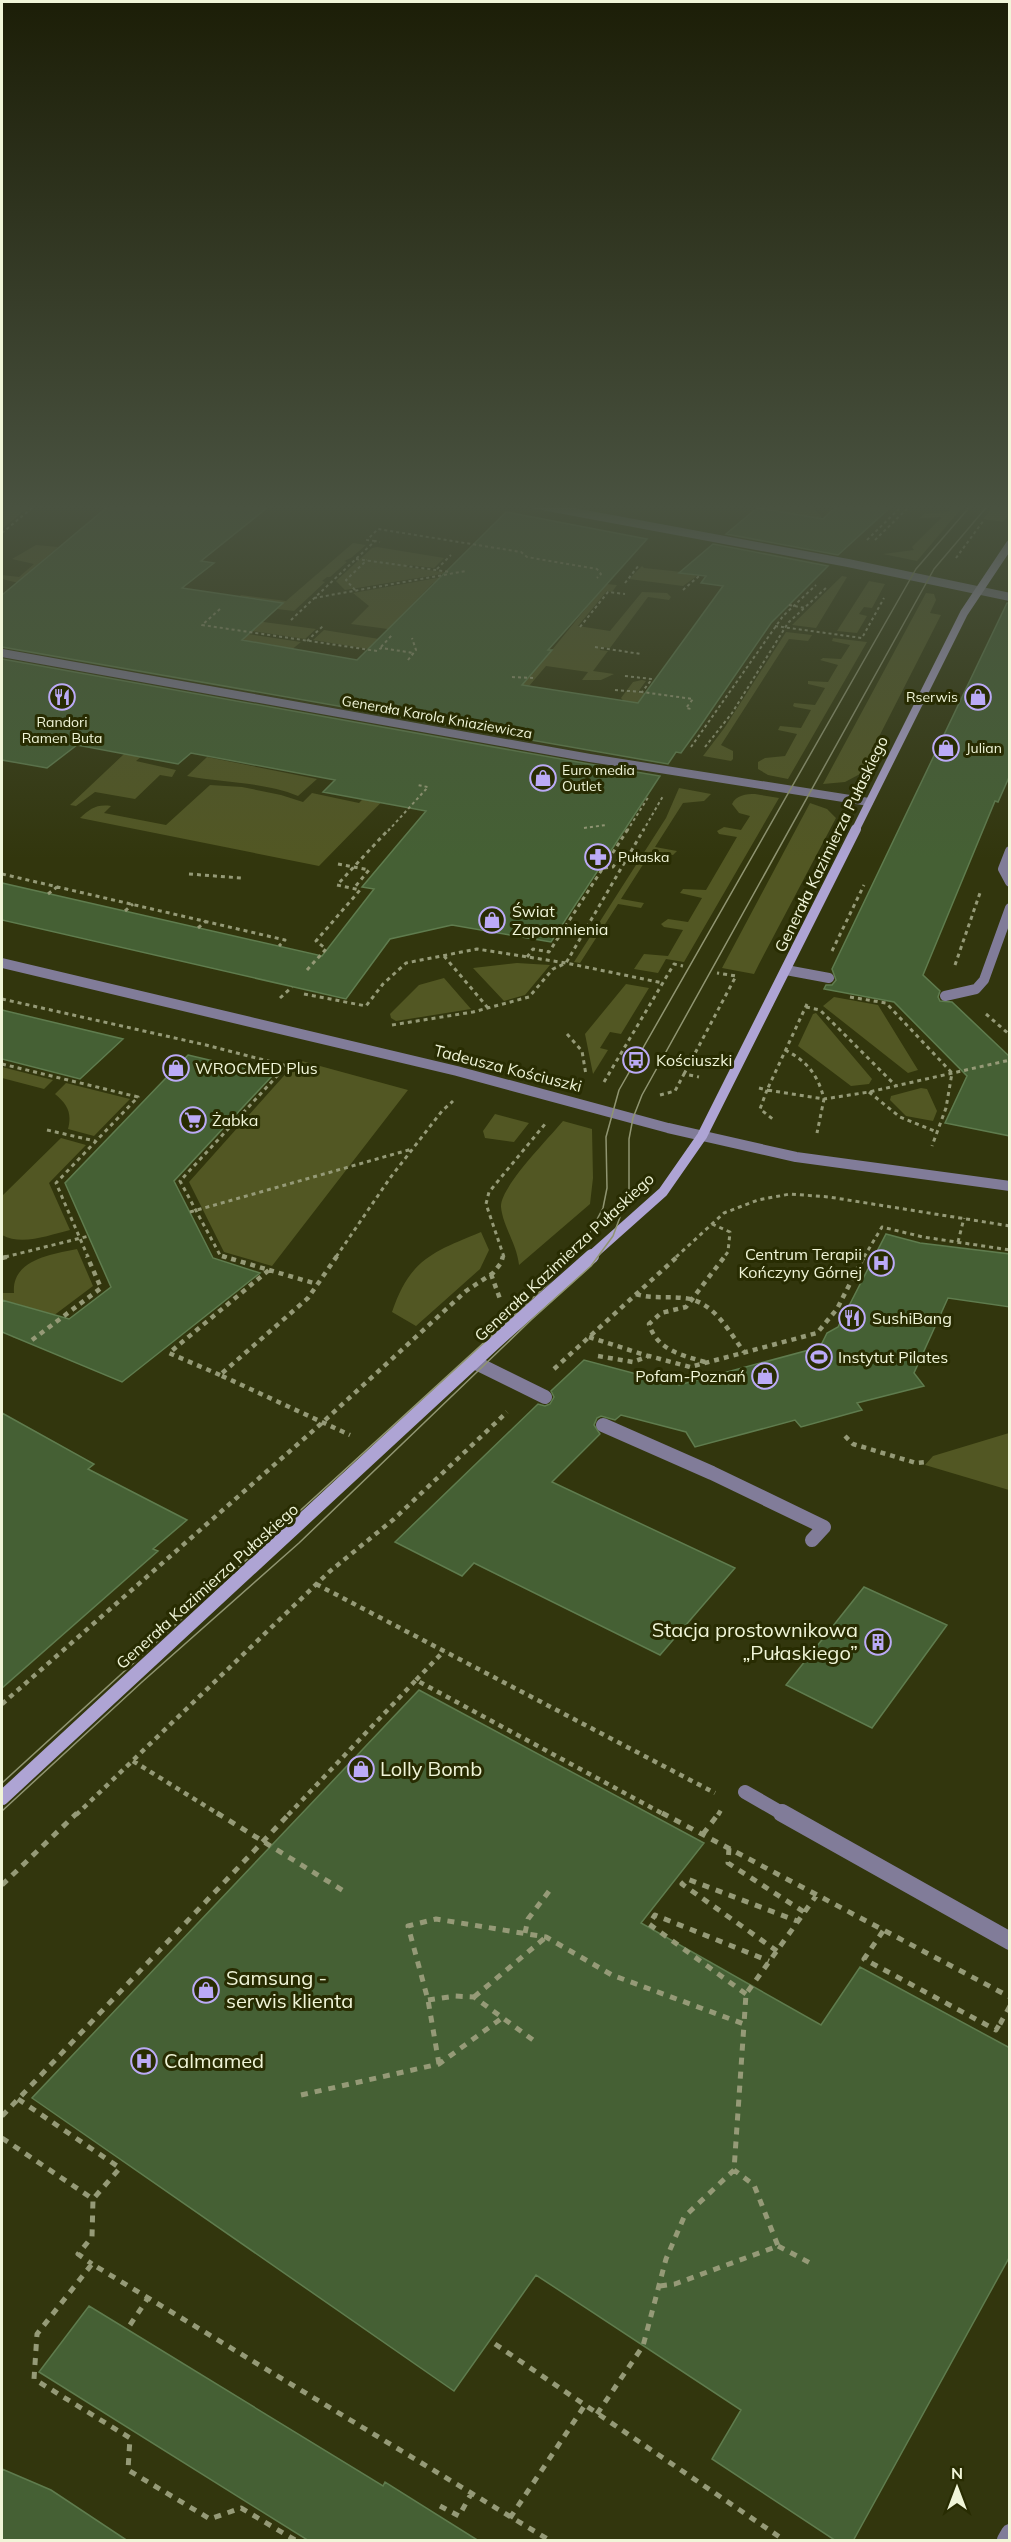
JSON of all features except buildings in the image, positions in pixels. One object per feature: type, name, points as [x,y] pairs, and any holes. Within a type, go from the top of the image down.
[{"type":"main road","name":"Generała Kazimierza Pułaskiego","points":[[2,1798],[474,1362],[663,1192],[702,1136],[961,622]]},
{"type":"street","name":"Generała Karola Kniaziewicza","points":[[2,653],[590,758],[869,802]]},
{"type":"street","points":[[1010,851],[1003,869],[1010,882]]},
{"type":"street","points":[[945,996],[976,989],[984,980],[1010,908]]},
{"type":"street","name":"Tadeusza Kościuszki","points":[[2,963],[458,1071],[702,1136],[796,1157],[1010,1186]]},
{"type":"street","points":[[786,970],[825,977]]},
{"type":"street","points":[[474,1362],[545,1397]]},
{"type":"street","points":[[603,1425],[712,1473],[824,1527],[812,1540]]},
{"type":"street","points":[[745,1792],[1010,1941]]},
{"type":"street","points":[[1006,2541],[1010,2533]]},
{"type":"path","points":[[206,622],[202,625],[377,651],[392,635]]},
{"type":"path","points":[[580,627],[584,622]]},
{"type":"path","points":[[688,752],[779,622]]},
{"type":"path","points":[[687,772],[732,713],[792,622]]},
{"type":"path","points":[[775,626],[862,638],[871,622]]},
{"type":"path","points":[[307,641],[324,625]]},
{"type":"path","points":[[408,660],[416,650],[412,638]]},
{"type":"path","points":[[595,647],[641,654]]},
{"type":"path","points":[[381,648],[414,653]]},
{"type":"path","points":[[626,675],[652,679],[642,692]]},
{"type":"path","points":[[512,677],[536,678]]},
{"type":"path","points":[[615,690],[693,699],[686,708],[691,709]]},
{"type":"path","points":[[711,712],[716,713]]},
{"type":"path","points":[[307,970],[326,949],[316,940],[360,890],[337,885],[428,787],[417,785]]},
{"type":"path","points":[[391,1025],[488,1008],[529,997],[553,969],[566,963],[666,790]]},
{"type":"path","points":[[526,957],[533,949],[549,952],[651,793]]},
{"type":"path","points":[[584,828],[606,825]]},
{"type":"path","points":[[603,868],[613,867],[618,860],[628,858]]},
{"type":"path","points":[[338,864],[369,870],[354,889]]},
{"type":"path","points":[[2,874],[285,940],[279,946]]},
{"type":"path","points":[[189,874],[241,878]]},
{"type":"path","points":[[48,894],[57,887]]},
{"type":"path","points":[[125,911],[133,904]]},
{"type":"path","points":[[198,928],[206,921]]},
{"type":"path","points":[[304,994],[366,1006],[383,984],[406,963],[477,949],[566,963],[663,983]]},
{"type":"path","points":[[444,956],[488,1008]]},
{"type":"path","points":[[601,1086],[674,964],[683,966]]},
{"type":"path","points":[[657,1096],[675,1091],[736,976],[717,973]]},
{"type":"path","points":[[782,1123],[771,1119],[760,1109],[814,990],[825,977]]},
{"type":"path","points":[[276,1003],[292,987]]},
{"type":"path","points":[[814,990],[886,1003],[952,1073]]},
{"type":"path","points":[[2,999],[206,1045],[287,1066]]},
{"type":"path","points":[[806,1007],[820,1010],[896,1086]]},
{"type":"path","points":[[567,1034],[582,1051],[586,1083]]},
{"type":"path","points":[[785,1050],[802,1057],[819,1081],[824,1099],[817,1131],[809,1129]]},
{"type":"path","points":[[297,1055],[180,1181],[220,1255],[317,1284]]},
{"type":"path","points":[[758,1088],[824,1099],[869,1092],[1010,1060]]},
{"type":"path","points":[[2,1064],[138,1097],[56,1183],[101,1288],[32,1340]]},
{"type":"path","points":[[932,1147],[946,1108],[952,1073]]},
{"type":"path","points":[[684,1074],[701,1077]]},
{"type":"path","points":[[869,1092],[892,1114],[938,1132]]},
{"type":"path","points":[[220,1375],[308,1298],[412,1149],[442,1111],[456,1098],[445,1095]]},
{"type":"path","points":[[2,1704],[323,1422],[466,1290],[491,1274],[502,1263],[504,1258],[486,1204],[489,1192],[544,1124]]},
{"type":"path","points":[[47,1130],[96,1142]]},
{"type":"path","points":[[190,1212],[412,1149]]},
{"type":"path","points":[[958,1242],[964,1218]]},
{"type":"path","points":[[706,1362],[673,1352],[657,1343],[649,1324],[656,1314],[668,1309],[686,1307],[728,1252],[730,1233],[712,1224]]},
{"type":"path","points":[[589,1337],[690,1367],[817,1333],[837,1309],[871,1243],[882,1227],[923,1237],[1010,1250]]},
{"type":"path","points":[[2,1258],[88,1236]]},
{"type":"path","points":[[269,1270],[169,1353],[380,1450]]},
{"type":"path","points":[[636,1294],[649,1299],[693,1299],[712,1310],[744,1352]]},
{"type":"path","points":[[598,1356],[633,1362],[649,1356]]},
{"type":"path","points":[[845,1436],[853,1444],[916,1463],[926,1462]]},
{"type":"path","points":[[316,1584],[718,1794]]},
{"type":"path","points":[[2,2116],[444,1651]]},
{"type":"path","points":[[416,1680],[816,1896],[1010,1997]]},
{"type":"path","points":[[2,1885],[159,1736]]},
{"type":"path","points":[[133,1761],[347,1893]]},
{"type":"path","points":[[703,1834],[723,1809]]},
{"type":"path","points":[[729,1848],[728,1863],[804,1912]]},
{"type":"path","points":[[777,1951],[682,1884],[687,1879],[797,1921]]},
{"type":"path","points":[[525,1933],[528,1919],[553,1886]]},
{"type":"path","points":[[597,2414],[643,2346],[666,2259],[684,2217],[734,2170],[734,2135],[744,2062],[746,1994],[816,1896]]},
{"type":"path","points":[[746,1994],[649,1924],[655,1915],[769,1961]]},
{"type":"path","points":[[439,2064],[428,2000],[408,1926],[436,1919],[546,1936],[612,1975],[744,2024]]},
{"type":"path","points":[[883,1931],[864,1959],[996,2030],[1010,2006]]},
{"type":"path","points":[[474,1997],[546,1936]]},
{"type":"path","points":[[428,2000],[455,1996],[474,1997],[533,2040]]},
{"type":"path","points":[[301,2095],[439,2064],[502,2018]]},
{"type":"path","points":[[1001,2022],[1010,2027]]},
{"type":"path","points":[[17,2098],[120,2168],[93,2199],[92,2236],[78,2254],[549,2541]]},
{"type":"path","points":[[2,2138],[93,2199]]},
{"type":"path","points":[[734,2170],[754,2185],[778,2246],[812,2264]]},
{"type":"path","points":[[660,2286],[675,2284],[778,2246]]},
{"type":"path","points":[[92,2264],[37,2334],[34,2379],[130,2438],[128,2470],[210,2519],[241,2508],[295,2541]]},
{"type":"path","points":[[130,2325],[148,2298]]},
{"type":"path","points":[[495,2344],[784,2541]]},
{"type":"path","points":[[510,2518],[585,2405]]},
{"type":"path","points":[[440,2506],[459,2517],[471,2494]]},
{"type":"green space","points":[[255,622],[316,629],[305,639],[245,630]]},
{"type":"green space","points":[[353,622],[397,622],[395,630],[351,624]]},
{"type":"green space","points":[[575,622],[582,622],[578,626],[610,631],[618,622],[630,622],[610,648],[601,647],[600,650],[608,651],[593,671],[614,674],[601,680],[582,680],[588,672],[546,666],[524,692],[512,663],[538,667]]},
{"type":"green space","points":[[795,622],[820,622],[816,628],[792,625]]},
{"type":"green space","points":[[843,622],[864,622],[857,633],[837,631]]},
{"type":"green space","points":[[911,622],[938,622],[860,774],[845,782],[823,784]]},
{"type":"green space","points":[[208,628],[301,642],[290,651],[274,645],[248,641],[242,645]]},
{"type":"green space","points":[[324,630],[379,639],[369,649],[313,640]]},
{"type":"green space","points":[[786,632],[812,635],[808,641],[789,639],[721,745],[733,751],[733,759],[731,761],[703,756],[725,727]]},
{"type":"green space","points":[[833,638],[867,642],[788,779],[768,775],[758,769],[758,762],[765,758],[785,756],[797,734],[778,730],[780,726],[801,728],[811,710],[795,707],[794,703],[815,705],[825,688],[808,684],[808,681],[828,682],[838,665],[820,660],[823,658],[841,659],[850,645],[832,641]]},
{"type":"green space","points":[[646,681],[638,692],[689,700],[629,707],[621,698],[633,682]]},
{"type":"green space","points":[[204,703],[136,761],[176,770],[172,777],[160,775],[135,799],[95,792],[76,806],[70,805],[141,738]]},
{"type":"green space","points":[[207,757],[317,779],[298,796],[258,785],[187,776]]},
{"type":"green space","points":[[392,769],[405,778],[319,866],[80,818],[94,808],[111,806],[104,813],[166,825],[210,785],[242,787],[303,802],[312,793],[359,803]]},
{"type":"green space","points":[[679,788],[711,794],[704,801],[683,803],[655,847],[677,851],[673,855],[651,852],[621,899],[644,903],[641,908],[618,904],[580,963],[574,962],[666,818]]},
{"type":"green space","points":[[755,794],[779,798],[684,962],[666,959],[658,973],[634,969],[644,954],[668,956],[683,930],[664,927],[661,924],[668,919],[688,922],[702,898],[680,893],[683,889],[706,890],[737,837],[719,834],[717,831],[724,827],[741,830],[750,816],[739,813],[732,804],[739,797]]},
{"type":"green space","points":[[810,803],[827,809],[836,818],[754,974],[722,968]]},
{"type":"green space","points":[[517,963],[550,965],[525,995],[504,1001],[473,968]]},
{"type":"green space","points":[[444,978],[471,1009],[396,1021],[391,1018],[390,1014],[419,985]]},
{"type":"green space","points":[[626,984],[649,988],[621,1034],[610,1032],[600,1048],[608,1050],[593,1074],[585,1034]]},
{"type":"green space","points":[[834,997],[878,1005],[918,1070],[908,1073],[823,1006]]},
{"type":"green space","points":[[816,1013],[872,1079],[869,1084],[851,1086],[798,1046],[813,1014]]},
{"type":"green space","points":[[298,1060],[408,1090],[272,1266],[224,1252],[189,1182]]},
{"type":"green space","points":[[2,1067],[53,1080],[44,1089],[2,1078]]},
{"type":"green space","points":[[66,1083],[130,1099],[94,1136],[68,1129],[68,1110],[55,1094]]},
{"type":"green space","points":[[921,1088],[927,1089],[937,1111],[933,1121],[906,1116],[890,1100],[891,1096]]},
{"type":"green space","points":[[495,1114],[529,1123],[514,1142],[485,1138],[483,1131]]},
{"type":"green space","points":[[563,1121],[592,1129],[593,1178],[590,1204],[519,1265],[516,1250],[502,1214],[503,1198],[516,1175]]},
{"type":"green space","points":[[61,1138],[86,1145],[49,1183],[70,1230],[27,1240],[2,1235],[2,1196]]},
{"type":"green space","points":[[481,1232],[489,1250],[480,1269],[416,1326],[392,1312],[407,1280],[425,1260],[449,1245]]},
{"type":"green space","points":[[77,1249],[93,1286],[21,1340],[12,1337],[37,1310],[14,1303],[2,1316],[2,1293],[14,1293],[19,1273],[35,1260]]},
{"type":"green space","points":[[1009,1433],[1009,1490],[925,1465],[933,1456]]},
{"type":"tram line","points":[[2,1783],[546,1286],[584,1244],[603,1208],[607,1188],[606,1137],[619,1090],[886,622]]},
{"type":"tram line","points":[[2,1811],[142,1682],[299,1543],[531,1320],[591,1266],[613,1236],[629,1193],[629,1139],[633,1118],[642,1095],[905,622]]},
{"type":"place","name":"Randori Ramen Buta","points":[[62,697]]},
{"type":"place","name":"Rserwis","points":[[978,697]]},
{"type":"place","name":"Julian","points":[[946,748]]},
{"type":"place","name":"Euro media Outlet","points":[[543,778]]},
{"type":"place","name":"Pułaska","points":[[598,857]]},
{"type":"place","name":"Świat Zapomnienia","points":[[492,920]]},
{"type":"place","name":"Kościuszki","points":[[636,1060]]},
{"type":"place","name":"WROCMED Plus","points":[[176,1068]]},
{"type":"place","name":"Żabka","points":[[193,1120]]},
{"type":"place","name":"Centrum Terapii Kończyny Górnej","points":[[881,1263]]},
{"type":"place","name":"SushiBang","points":[[852,1318]]},
{"type":"place","name":"Instytut Pilates","points":[[819,1357]]},
{"type":"place","name":"Pofam-Poznań","points":[[765,1376]]},
{"type":"place","name":"Stacja prostownikowa „Pułaskiego”","points":[[878,1642]]},
{"type":"place","name":"Lolly Bomb","points":[[361,1769]]},
{"type":"place","name":"Samsung - serwis klienta","points":[[206,1990]]},
{"type":"place","name":"Calmamed","points":[[144,2061]]}]
